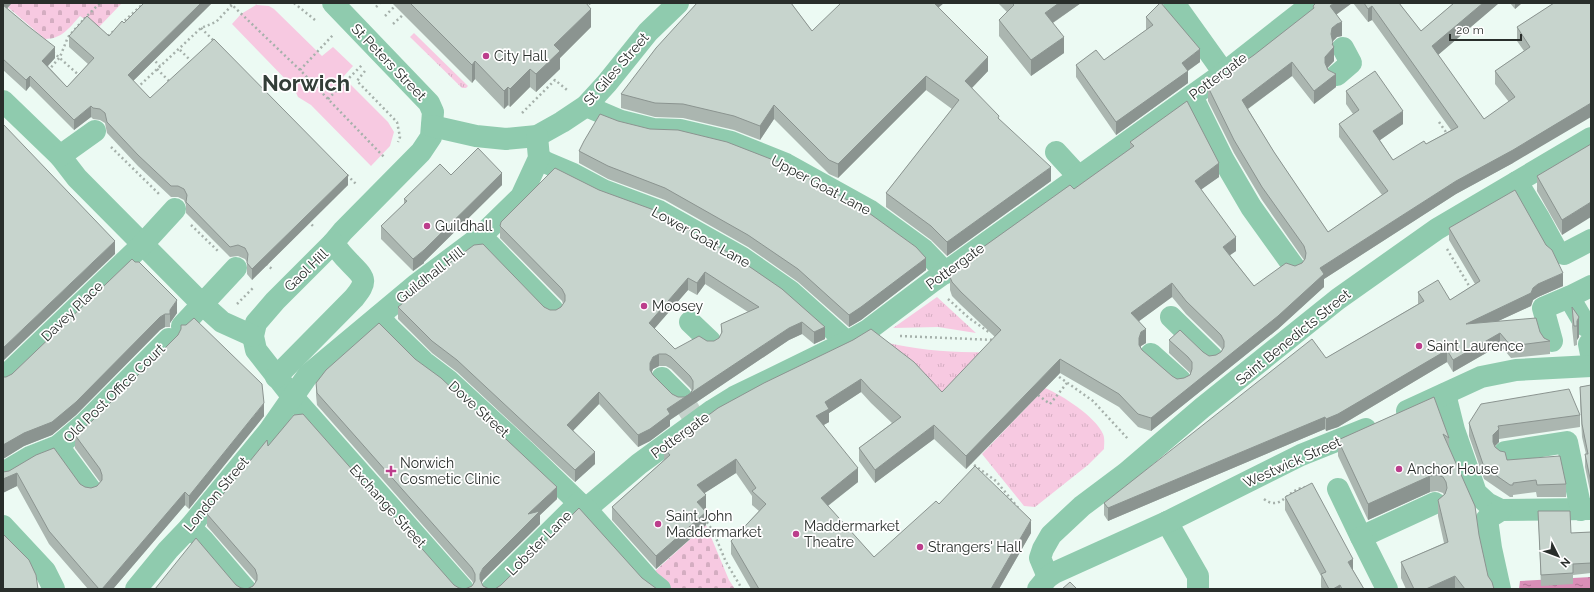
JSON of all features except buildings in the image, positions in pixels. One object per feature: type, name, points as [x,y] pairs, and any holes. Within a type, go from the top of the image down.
[{"type":"street","name":"St Peters Street","points":[[333,3],[429,103],[433,112],[432,126]]},
{"type":"street","name":"St Giles Street","points":[[432,126],[476,136],[506,139],[537,136],[586,106],[607,84],[648,32],[678,3]]},
{"type":"street","points":[[1174,3],[1224,73]]},
{"type":"street","name":"Pottergate","points":[[582,506],[620,480],[690,421],[733,388],[848,342],[868,330],[1224,73],[1304,10]]},
{"type":"street","points":[[1337,74],[1351,63],[1343,48]]},
{"type":"street","points":[[1192,96],[1223,159],[1251,207],[1294,267]]},
{"type":"street","points":[[3,101],[60,156],[77,178],[202,304],[222,322],[253,336],[256,350],[292,396]]},
{"type":"street","name":"Upper Goat Lane","points":[[586,106],[621,121],[653,129],[680,130],[731,142],[786,164],[869,210],[924,250],[946,273]]},
{"type":"street","name":"Gaol Hill","points":[[253,336],[256,323],[270,306],[333,244],[342,231],[421,152],[431,137],[432,126]]},
{"type":"street","points":[[60,156],[95,131]]},
{"type":"street","name":"Guildhall Hill","points":[[292,396],[308,375],[417,284],[481,236],[521,197],[539,158],[537,136]]},
{"type":"street","name":"Saint Benedicts Street","points":[[1043,583],[1040,558],[1043,548],[1052,535],[1082,506],[1144,457],[1192,395],[1223,371],[1338,299],[1437,229],[1591,138]]},
{"type":"street","points":[[1056,152],[1079,177]]},
{"type":"street","name":"Lower Goat Lane","points":[[539,158],[603,190],[659,211],[741,257],[790,291],[848,342]]},
{"type":"street","points":[[1518,182],[1556,251],[1564,254],[1591,240]]},
{"type":"street","name":"Davey Place","points":[[3,378],[142,245],[175,209]]},
{"type":"street","points":[[481,236],[553,310]]},
{"type":"street","points":[[276,376],[354,298],[362,288],[364,278],[333,244]]},
{"type":"street","name":"Old Post Office Court","points":[[3,473],[30,457],[58,446],[84,424],[175,333],[236,268]]},
{"type":"street","points":[[1552,341],[1543,308],[1591,286]]},
{"type":"street","points":[[1569,297],[1589,341]]},
{"type":"street","name":"Dove Street","points":[[379,316],[388,327],[424,362],[455,387],[582,506]]},
{"type":"street","points":[[1171,317],[1223,371]]},
{"type":"street","points":[[690,322],[710,341]]},
{"type":"street","points":[[1152,354],[1192,395]]},
{"type":"street","name":"Westwick Street","points":[[1043,583],[1301,455],[1384,421],[1481,377],[1516,370],[1591,366]]},
{"type":"street","points":[[662,378],[682,396]]},
{"type":"street","points":[[1445,394],[1469,494],[1487,503],[1494,515],[1491,548],[1500,589]]},
{"type":"street","name":"Exchange Street","points":[[292,396],[366,482],[463,589]]},
{"type":"street","name":"London Street","points":[[136,589],[168,550],[190,527],[269,431],[292,396]]},
{"type":"street","points":[[1494,515],[1586,510],[1567,442],[1505,452]]},
{"type":"street","name":"Old Post Office Court","points":[[58,446],[90,489]]},
{"type":"street","points":[[1338,489],[1387,589]]},
{"type":"street","points":[[1361,537],[1435,503]]},
{"type":"street","points":[[582,506],[650,581],[660,589]]},
{"type":"street","name":"Lobster Lane","points":[[492,589],[582,506]]},
{"type":"street","points":[[1167,522],[1198,576],[1198,589]]},
{"type":"street","points":[[3,526],[45,571],[54,589]]},
{"type":"street","points":[[190,527],[245,589]]},
{"type":"path","points":[[44,75],[60,57],[68,37],[100,3]]},
{"type":"path","points":[[102,32],[107,37],[144,3]]},
{"type":"path","points":[[376,7],[380,3]]},
{"type":"path","points":[[589,3],[592,6]]},
{"type":"path","points":[[135,90],[160,66],[180,50],[202,28],[216,22],[232,4],[300,70],[387,161]]},
{"type":"path","points":[[385,16],[395,6]]},
{"type":"path","points":[[393,24],[404,14]]},
{"type":"path","points":[[84,19],[90,23]]},
{"type":"path","points":[[119,26],[123,30]]},
{"type":"path","points":[[202,28],[220,46]]},
{"type":"path","points":[[300,70],[334,35]]},
{"type":"path","points":[[49,48],[83,79]]},
{"type":"path","points":[[180,50],[193,63]]},
{"type":"path","points":[[149,55],[160,66]]},
{"type":"path","points":[[328,99],[362,65]]},
{"type":"path","points":[[157,69],[172,84]]},
{"type":"path","points":[[367,69],[356,81],[396,122],[400,137],[397,145]]},
{"type":"path","points":[[518,114],[524,112],[555,80],[586,106]]},
{"type":"path","points":[[1439,122],[1451,139]]},
{"type":"path","points":[[342,171],[355,184]]},
{"type":"path","points":[[305,218],[314,227]]},
{"type":"path","points":[[1452,256],[1473,293]]},
{"type":"path","points":[[262,260],[272,270]]},
{"type":"path","points":[[949,300],[969,318],[992,333]]},
{"type":"path","points":[[868,330],[892,336],[998,341]]},
{"type":"path","points":[[994,340],[995,345]]},
{"type":"path","points":[[1051,372],[1093,401],[1144,457]]},
{"type":"path","points":[[1038,395],[1050,404],[1067,383]]},
{"type":"path","points":[[966,458],[996,481],[1021,510]]},
{"type":"path","points":[[1262,498],[1268,502],[1276,504],[1294,491],[1308,485]]},
{"type":"path","points":[[701,513],[713,531],[726,562],[742,589]]},
{"type":"green space","points":[[3,3],[122,3],[98,28],[80,16],[69,29],[61,35],[51,39],[45,39]]},
{"type":"green space","points":[[255,3],[257,5],[269,6],[274,9],[322,56],[333,47],[353,66],[343,77],[388,122],[394,132],[390,146],[371,166],[311,105],[298,97],[294,88],[232,24],[241,14],[256,5]]},
{"type":"green space","points":[[414,33],[468,86],[466,88],[462,88],[410,37]]},
{"type":"green space","points":[[937,297],[976,333],[938,327],[893,328]]},
{"type":"green space","points":[[884,342],[935,350],[986,352],[942,398]]},
{"type":"green space","points":[[1045,388],[1078,407],[1099,427],[1104,436],[1104,449],[1088,465],[1035,507],[1024,506],[982,454]]},
{"type":"green space","points":[[706,525],[729,580],[735,589],[670,589],[654,572]]},
{"type":"water","points":[[1591,577],[1591,589],[1519,589],[1520,581]]},
{"type":"tunnel","points":[[681,397],[692,415]]},
{"type":"place","name":"City Hall","points":[[486,56]]},
{"type":"place","name":"Guildhall","points":[[427,226]]},
{"type":"place","name":"Moosey","points":[[644,306]]},
{"type":"place","name":"Saint Laurence","points":[[1419,346]]},
{"type":"place","name":"Anchor House","points":[[1399,469]]},
{"type":"place","name":"Norwich Cosmetic Clinic","points":[[391,471]]},
{"type":"place","name":"Saint John Maddermarket","points":[[658,524]]},
{"type":"place","name":"Maddermarket Theatre","points":[[796,534]]},
{"type":"place","name":"Strangers' Hall","points":[[920,547]]},
{"type":"district","name":"Norwich","points":[[306,83]]}]
